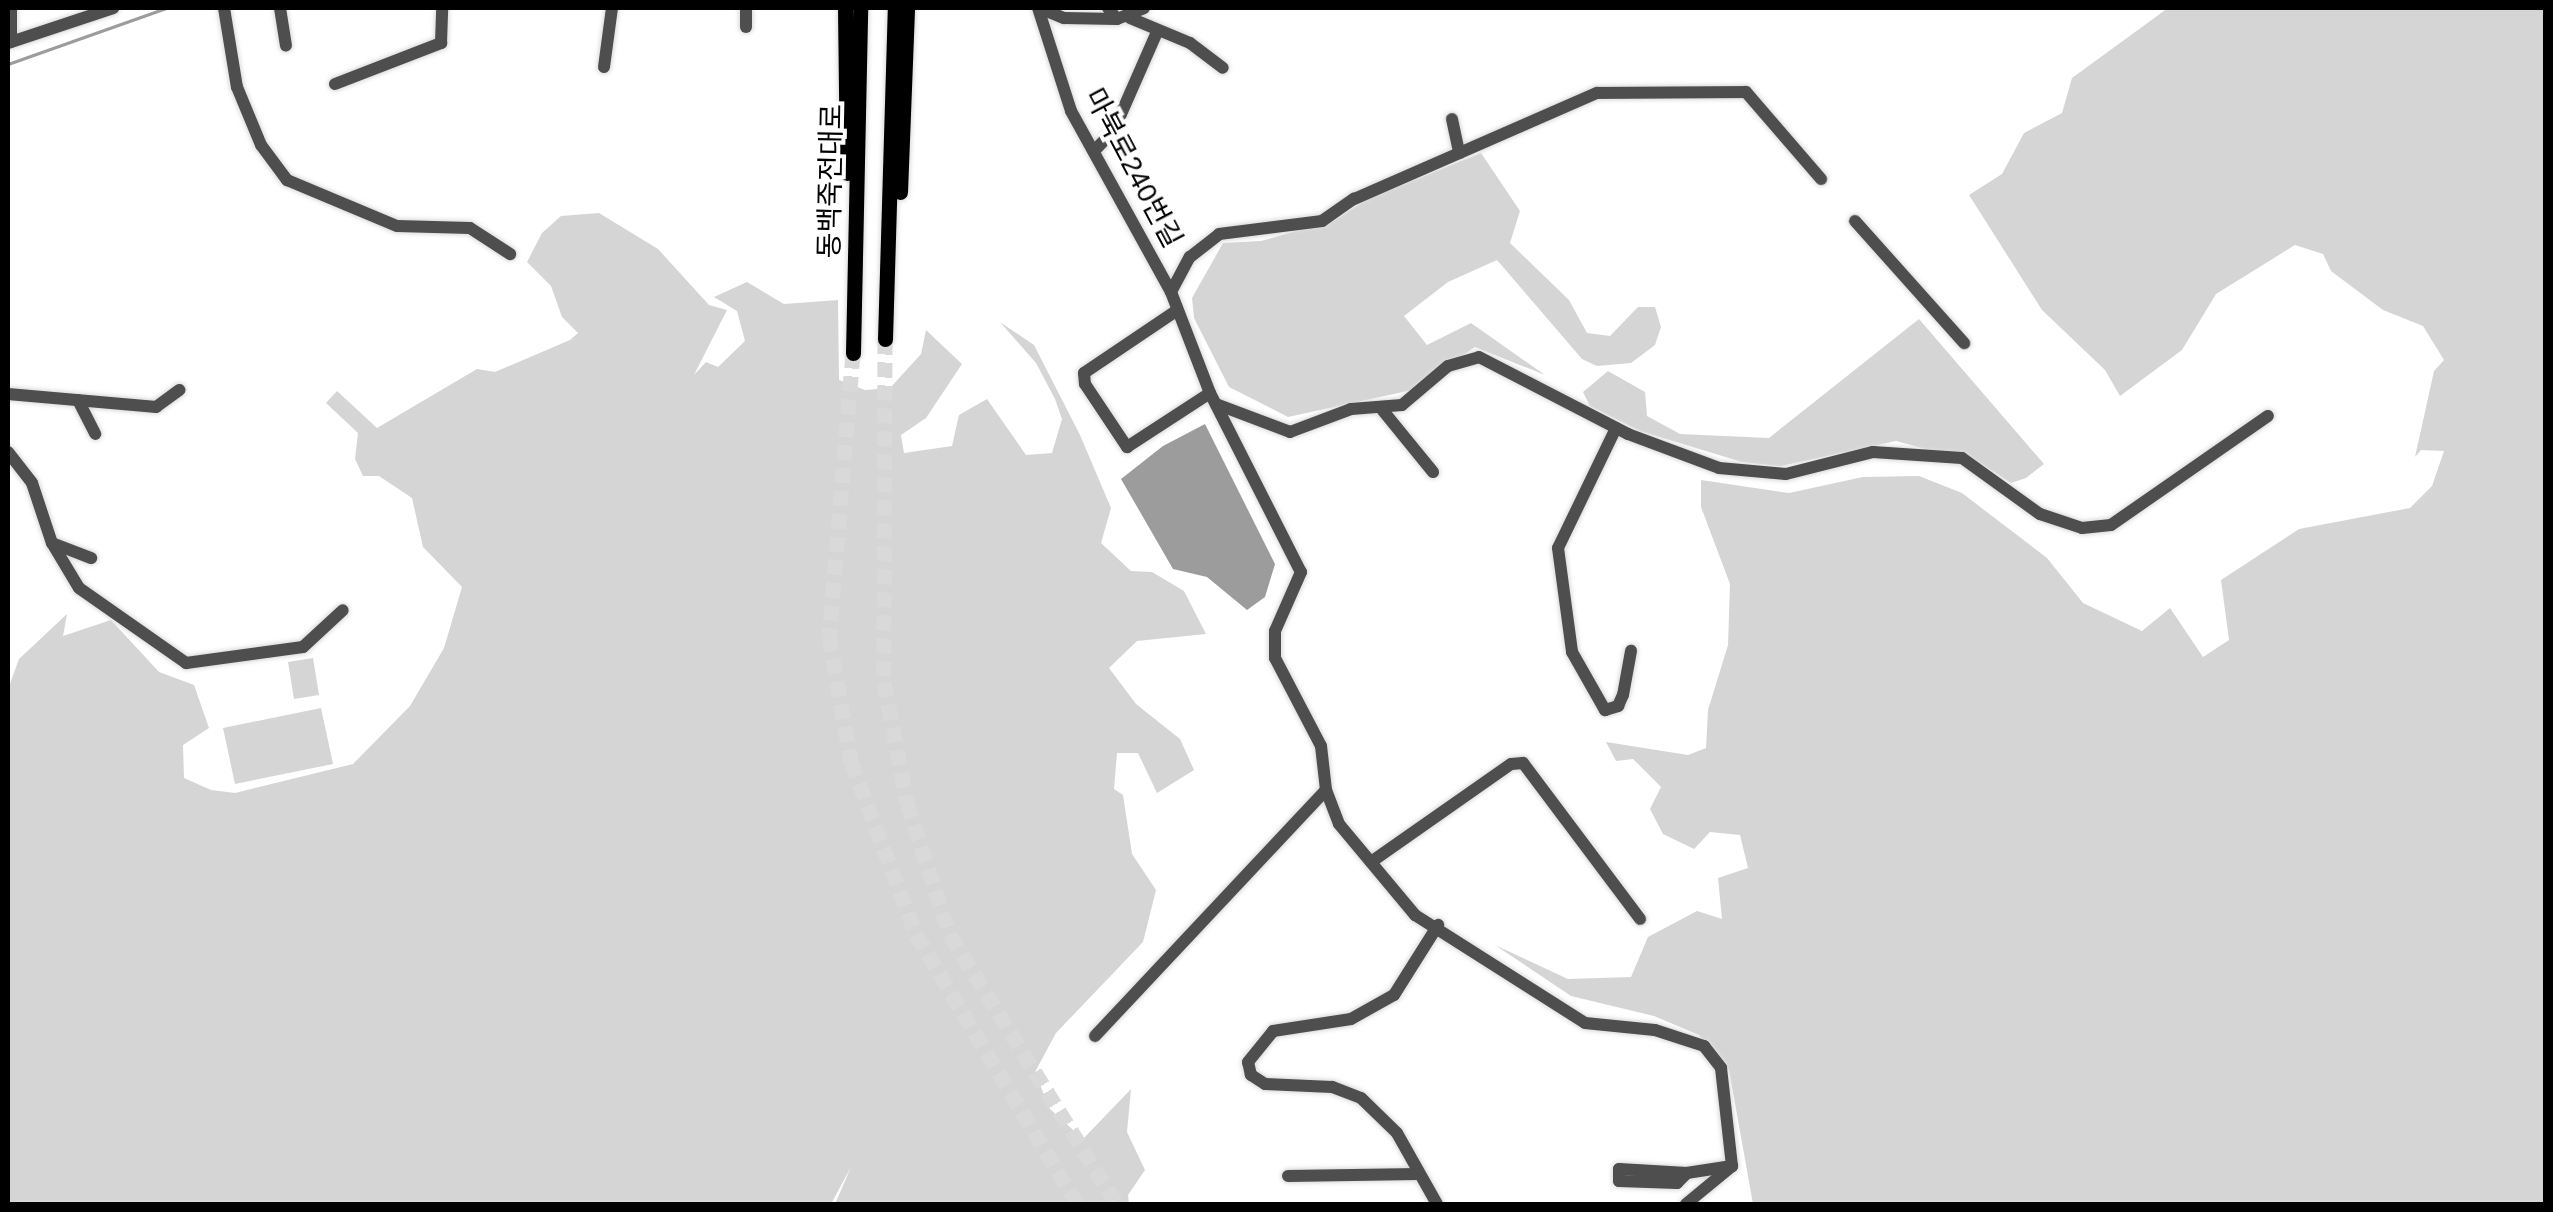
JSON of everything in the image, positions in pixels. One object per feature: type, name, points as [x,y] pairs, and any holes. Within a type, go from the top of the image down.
[{"type":"main road","name":"동백죽전대로","points":[[853,352],[855,8]]},
{"type":"main road","points":[[885,339],[895,8]]},
{"type":"main road","points":[[890,261],[907,143],[907,8]]},
{"type":"street","points":[[10,8],[9,43],[107,8]]},
{"type":"street","points":[[224,8],[237,87],[261,145],[287,180],[397,226],[470,228],[510,254]]},
{"type":"street","points":[[280,8],[286,46]]},
{"type":"street","points":[[335,84],[441,43],[442,8]]},
{"type":"street","points":[[604,67],[612,8]]},
{"type":"street","points":[[746,8],[746,27]]},
{"type":"street","points":[[1038,8],[1064,18],[1118,15],[1144,8]]},
{"type":"street","name":"마북로240번길","points":[[1038,8],[1071,111],[1172,292],[1176,311],[1213,398],[1301,572],[1275,632],[1275,658],[1322,746],[1326,790]]},
{"type":"street","points":[[1118,15],[1190,43],[1223,68]]},
{"type":"street","points":[[1094,151],[1114,130],[1157,32]]},
{"type":"street","points":[[1172,292],[1190,257],[1219,234],[1322,220],[1459,153],[1597,93],[1732,89],[1761,106],[1821,179]]},
{"type":"street","points":[[1452,119],[1459,153]]},
{"type":"street","points":[[1856,221],[1964,343]]},
{"type":"street","points":[[1176,311],[1084,373],[1085,384],[1127,447],[1213,398],[1290,432],[1351,409],[1402,405],[1448,366],[1480,357],[1616,428],[1718,468],[1786,474],[1873,452],[1962,458],[2040,514],[2082,528],[2110,525],[2268,416]]},
{"type":"street","points":[[8,394],[156,407],[179,390]]},
{"type":"street","points":[[78,400],[95,434]]},
{"type":"street","points":[[1380,407],[1433,472]]},
{"type":"street","points":[[1616,428],[1558,548],[1572,652],[1605,710],[1618,706],[1623,695],[1630,651]]},
{"type":"street","points":[[8,452],[32,483],[52,542],[94,602],[186,663],[303,647],[343,610]]},
{"type":"street","points":[[52,542],[91,558]]},
{"type":"street","points":[[1372,862],[1511,764],[1523,763],[1640,919]]},
{"type":"street","points":[[1095,1036],[1326,790],[1339,824],[1415,915],[1438,924],[1584,1023],[1655,1030],[1704,1046],[1720,1068],[1732,1166]]},
{"type":"street","points":[[1437,1204],[1397,1133],[1361,1098],[1332,1087],[1265,1084],[1251,1075],[1248,1062],[1273,1031],[1352,1019],[1394,994],[1438,924]]},
{"type":"street","points":[[1688,1172],[1732,1166]]},
{"type":"street","points":[[1686,1204],[1732,1166]]},
{"type":"street","points":[[1288,1176],[1418,1174]]},
{"type":"shaded area","points":[[2168,8],[2545,8],[2545,1204],[1753,1204],[1729,1070],[1699,1035],[1654,1016],[1571,996],[1495,945],[1568,979],[1631,977],[1648,937],[1697,911],[1722,919],[1718,878],[1748,868],[1740,835],[1710,832],[1694,849],[1663,834],[1650,809],[1661,787],[1633,759],[1616,761],[1606,742],[1688,755],[1706,748],[1708,710],[1728,645],[1730,584],[1701,507],[1701,480],[1789,493],[1863,477],[1919,476],[1962,493],[2047,558],[2083,603],[2142,631],[2170,608],[2203,657],[2229,640],[2221,580],[2299,529],[2410,508],[2432,486],[2444,451],[2421,450],[2415,457],[2434,371],[2444,360],[2423,326],[2383,310],[2331,271],[2323,254],[2295,245],[2216,294],[2182,350],[2120,396],[2105,370],[2042,310],[1969,195],[2002,174],[2024,133],[2062,113],[2072,78]]},
{"type":"shaded area","points":[[1481,153],[1520,211],[1510,243],[1569,300],[1587,333],[1610,336],[1638,307],[1655,307],[1661,327],[1655,345],[1631,363],[1597,366],[1582,359],[1497,260],[1448,282],[1404,316],[1427,345],[1471,323],[1545,375],[1475,347],[1412,390],[1288,417],[1229,387],[1194,318],[1192,298],[1223,243],[1261,241],[1335,220],[1368,199]]},
{"type":"shaded area","points":[[599,213],[658,249],[709,305],[727,310],[694,375],[706,362],[718,367],[745,341],[737,311],[714,297],[747,282],[784,304],[838,300],[839,380],[865,390],[890,388],[921,354],[926,330],[962,364],[926,418],[901,435],[904,453],[952,446],[959,415],[987,399],[1026,455],[1052,453],[1062,419],[1055,399],[1036,363],[1000,322],[1034,345],[1080,435],[1111,508],[1101,543],[1131,571],[1152,572],[1184,591],[1206,634],[1137,641],[1109,668],[1136,704],[1180,739],[1194,770],[1157,793],[1138,753],[1117,753],[1114,789],[1123,795],[1132,854],[1156,890],[1143,942],[1056,1033],[1035,1072],[1049,1108],[1083,1139],[1131,1089],[1127,1132],[1145,1170],[1128,1195],[1129,1204],[835,1204],[851,1167],[831,1204],[8,1204],[8,689],[19,659],[67,614],[63,636],[111,620],[159,672],[194,685],[209,728],[183,745],[184,778],[211,790],[235,793],[353,764],[410,706],[444,648],[462,587],[423,547],[412,498],[379,476],[363,476],[355,459],[358,433],[326,403],[337,391],[377,428],[477,369],[495,372],[570,340],[578,333],[562,317],[551,286],[527,262],[542,233],[561,216]]},
{"type":"shaded area","points":[[1919,319],[2044,464],[2026,478],[2011,483],[1982,464],[1896,441],[1781,466],[1742,462],[1640,431],[1590,406],[1583,392],[1608,371],[1645,392],[1647,416],[1680,434],[1769,438]]},
{"type":"shaded area","points":[[1205,424],[1275,564],[1265,597],[1247,610],[1207,577],[1173,569],[1121,479],[1163,446]]},
{"type":"shaded area","points":[[313,658],[319,695],[294,699],[288,662]]},
{"type":"shaded area","points":[[321,708],[333,764],[235,784],[223,728]]},
{"type":"waterway","points":[[8,64],[166,8]]},
{"type":"tunnel","points":[[885,339],[884,682],[907,803],[950,935],[1117,1204]]},
{"type":"tunnel","points":[[853,353],[829,636],[851,762],[916,934],[1077,1204]]}]
